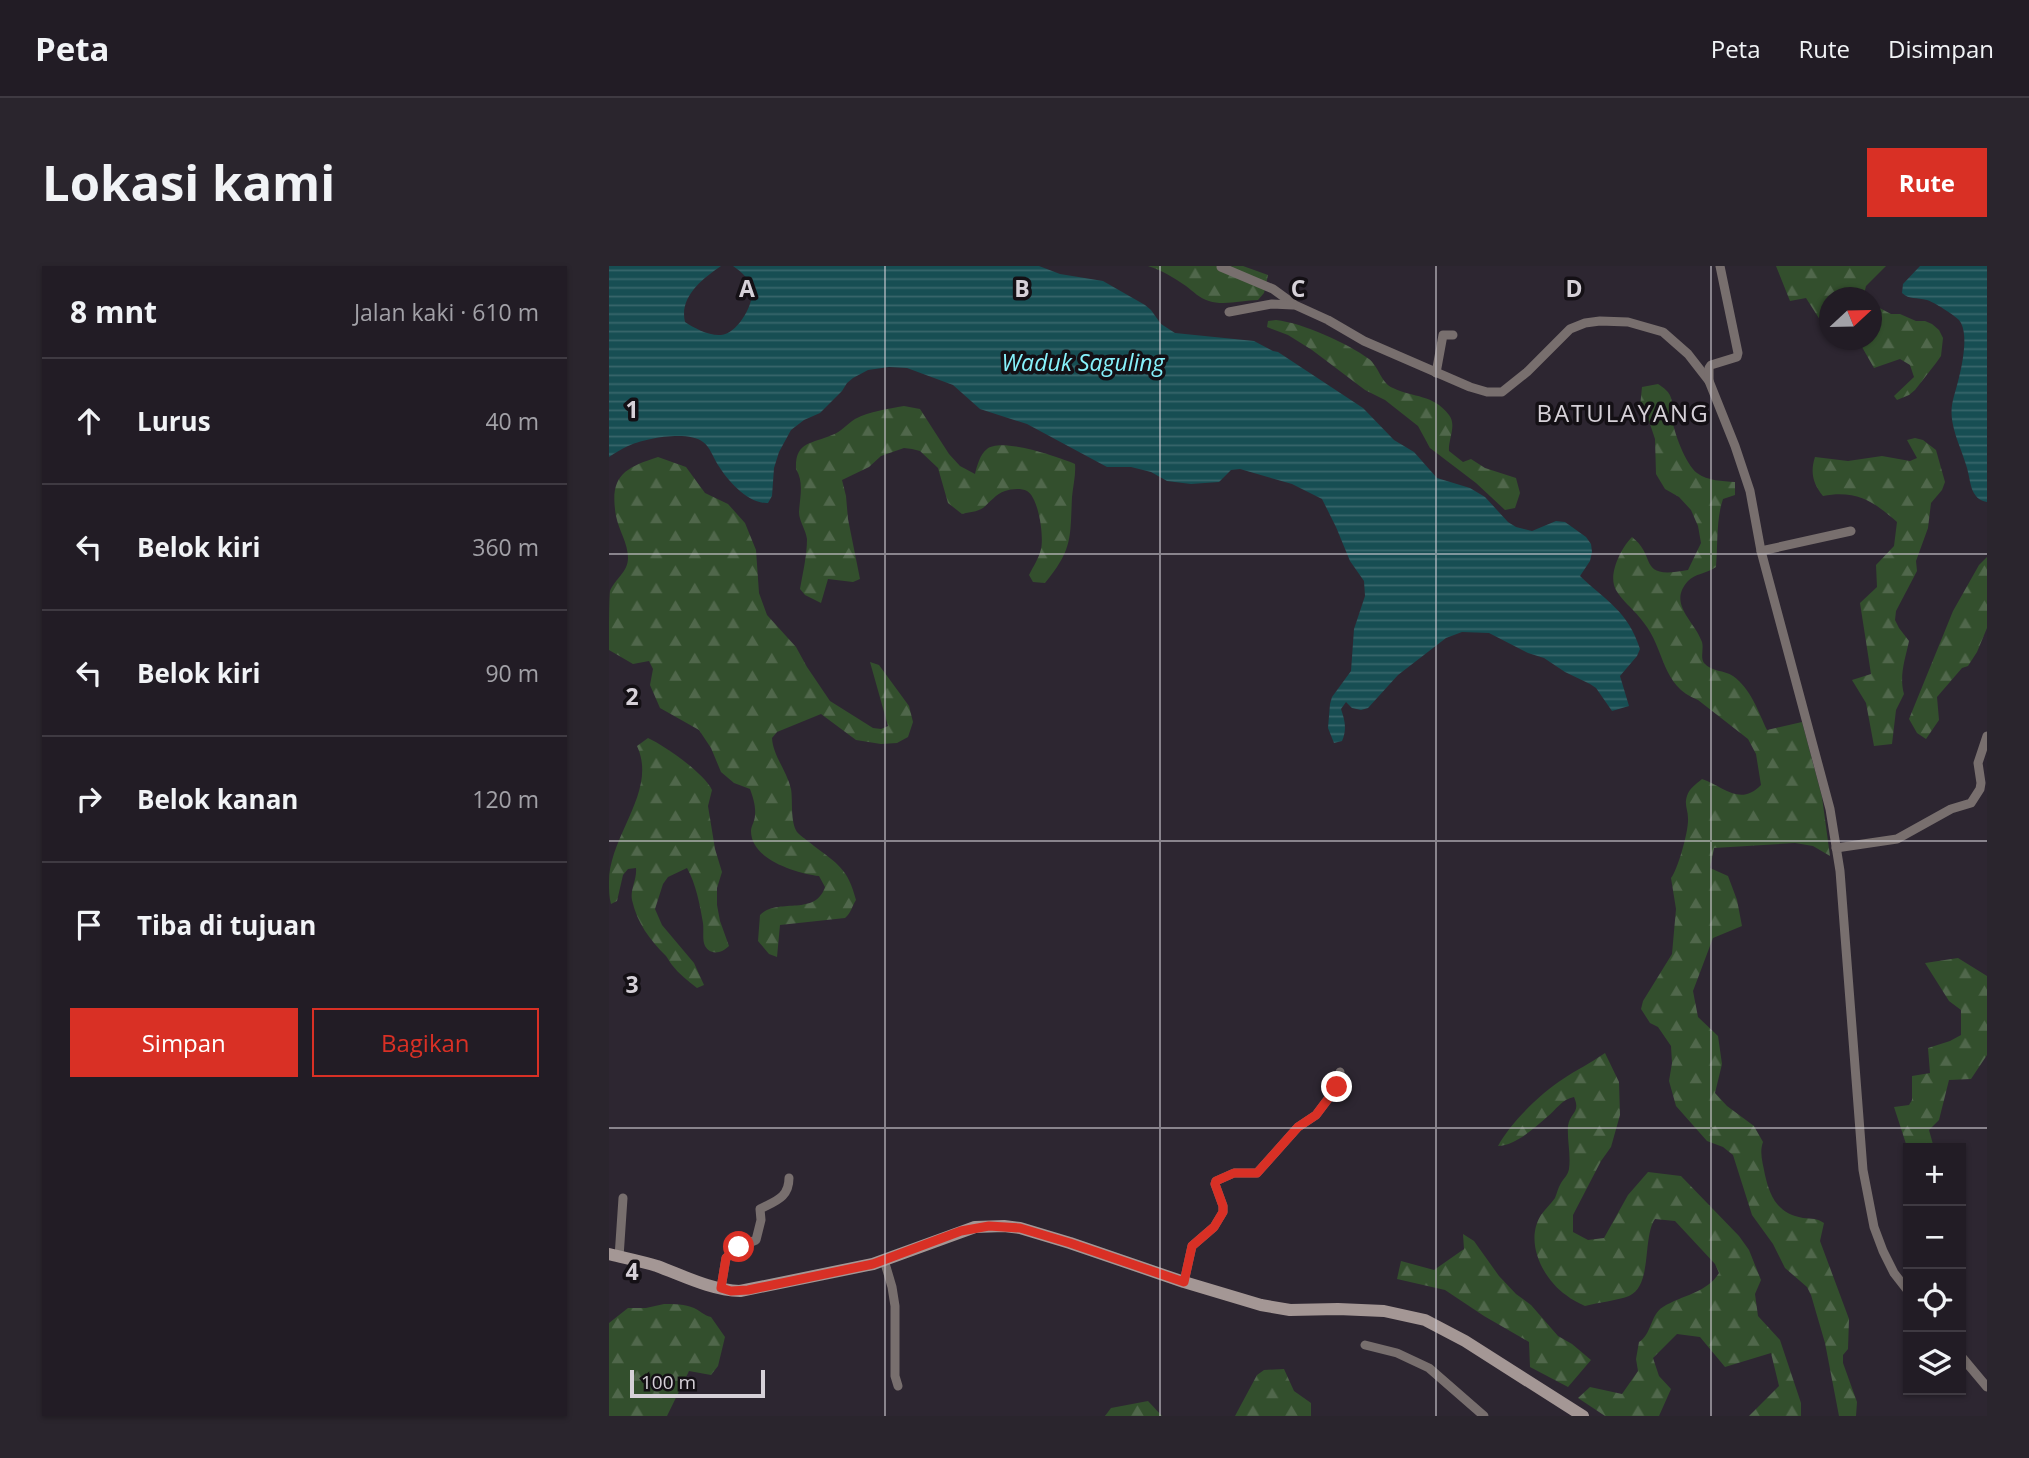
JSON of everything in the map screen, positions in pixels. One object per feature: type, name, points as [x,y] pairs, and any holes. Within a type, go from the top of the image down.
[{"type":"main road","points":[[614,1255],[654,1265],[682,1277],[731,1291],[748,1290],[855,1269],[975,1227],[1020,1228],[1261,1305],[1283,1309],[1384,1311],[1425,1320],[1465,1341],[1583,1416]]},
{"type":"street","points":[[1709,381],[1711,365],[1733,360],[1738,353],[1720,266]]},
{"type":"street","points":[[1221,267],[1273,289],[1295,305],[1364,341],[1487,393],[1502,392],[1527,372],[1570,329],[1585,323],[1628,322],[1663,332],[1688,354],[1709,381],[1747,482],[1761,551],[1830,809],[1841,884],[1863,1170],[1874,1227],[1894,1273],[1903,1285]]},
{"type":"street","points":[[1229,312],[1272,304],[1295,305]]},
{"type":"street","points":[[1436,373],[1443,335],[1453,335]]},
{"type":"street","points":[[1761,551],[1851,531]]},
{"type":"street","points":[[1836,848],[1897,839],[1951,809],[1971,803],[1980,789],[1978,763],[1987,736]]},
{"type":"street","points":[[1184,1282],[1192,1246],[1214,1227],[1223,1212],[1216,1181],[1234,1173],[1257,1173],[1298,1127],[1316,1115],[1337,1087],[1340,1072]]},
{"type":"street","points":[[721,1288],[726,1258],[739,1247],[756,1240],[761,1220],[760,1209],[786,1194],[789,1178]]},
{"type":"street","points":[[614,1255],[623,1198]]},
{"type":"street","points":[[884,1260],[895,1307],[895,1376],[898,1386]]},
{"type":"street","points":[[1365,1345],[1397,1353],[1429,1368],[1484,1416]]},
{"type":"street","points":[[1966,1362],[1987,1387]]},
{"type":"green space","points":[[1148,266],[1243,266],[1268,275],[1264,293],[1258,300],[1221,303],[1202,298],[1172,277]]},
{"type":"green space","points":[[1776,266],[1886,266],[1866,287],[1819,287],[1819,318],[1806,298],[1790,301]]},
{"type":"green space","points":[[1882,309],[1916,321],[1925,321],[1939,330],[1943,338],[1941,356],[1909,395],[1897,400],[1894,396],[1914,377],[1910,365],[1900,359],[1874,368],[1864,350],[1882,350]]},
{"type":"green space","points":[[1276,320],[1311,329],[1349,347],[1369,359],[1389,386],[1430,400],[1443,408],[1452,423],[1449,451],[1463,462],[1471,459],[1485,468],[1516,478],[1520,493],[1515,508],[1505,510],[1476,483],[1430,448],[1418,426],[1385,400],[1365,390],[1288,335],[1267,327],[1268,321]]},
{"type":"green space","points":[[1658,384],[1671,398],[1675,431],[1693,469],[1710,479],[1735,482],[1735,495],[1723,499],[1721,507],[1716,567],[1688,581],[1680,597],[1681,605],[1702,642],[1703,661],[1711,668],[1733,676],[1745,687],[1767,730],[1802,722],[1822,797],[1830,856],[1813,846],[1795,843],[1714,848],[1710,868],[1728,876],[1737,900],[1742,926],[1713,938],[1693,991],[1698,1017],[1718,1036],[1722,1064],[1715,1093],[1727,1106],[1754,1126],[1763,1142],[1762,1162],[1773,1197],[1787,1213],[1824,1223],[1820,1241],[1849,1319],[1848,1349],[1843,1355],[1843,1363],[1857,1402],[1856,1416],[1839,1416],[1825,1343],[1807,1287],[1785,1268],[1773,1244],[1752,1215],[1733,1155],[1723,1147],[1707,1141],[1676,1106],[1669,1081],[1671,1046],[1641,1009],[1643,1001],[1672,954],[1676,909],[1671,878],[1687,831],[1688,793],[1702,779],[1739,795],[1753,791],[1761,785],[1756,754],[1748,739],[1677,686],[1651,633],[1614,585],[1618,559],[1632,537],[1640,545],[1650,565],[1661,572],[1688,570],[1701,543],[1691,510],[1679,497],[1665,489],[1656,474],[1655,439],[1640,407],[1642,387]]},
{"type":"green space","points":[[904,406],[920,409],[949,454],[960,466],[975,474],[979,460],[987,449],[1004,445],[1030,449],[1075,464],[1068,543],[1061,561],[1045,583],[1033,582],[1029,575],[1040,552],[1042,536],[1035,501],[1027,491],[1005,491],[983,508],[962,514],[948,503],[938,468],[920,451],[904,448],[881,456],[869,467],[842,480],[860,579],[853,582],[828,579],[821,603],[805,595],[800,589],[807,539],[799,515],[801,484],[796,469],[798,453],[806,445],[835,434],[861,416]]},
{"type":"green space","points":[[1907,440],[1923,440],[1936,450],[1945,482],[1931,503],[1928,528],[1916,561],[1917,571],[1896,611],[1895,620],[1909,641],[1902,674],[1904,694],[1896,710],[1892,744],[1874,746],[1866,703],[1852,680],[1871,674],[1860,603],[1877,587],[1876,565],[1894,546],[1897,522],[1872,503],[1855,496],[1823,496],[1815,482],[1813,468],[1815,457],[1848,461],[1882,456],[1910,461],[1917,458]]},
{"type":"green space","points":[[658,457],[686,467],[705,493],[728,504],[745,523],[756,550],[759,593],[767,615],[796,647],[830,701],[873,728],[888,726],[870,662],[879,665],[909,706],[913,722],[908,737],[897,743],[881,744],[856,740],[821,714],[777,732],[772,738],[791,789],[797,832],[841,868],[856,900],[845,918],[780,925],[777,957],[769,954],[758,941],[760,915],[776,907],[813,902],[825,887],[819,876],[788,868],[759,850],[751,831],[755,812],[750,789],[734,783],[721,772],[711,748],[699,730],[660,708],[650,685],[653,669],[649,661],[633,664],[609,650],[610,591],[626,567],[628,558],[616,516],[614,502],[617,483],[628,470]]},
{"type":"green space","points":[[1987,557],[1987,628],[1968,666],[1962,668],[1937,697],[1939,720],[1926,739],[1917,733],[1909,719],[1953,611],[1979,565]]},
{"type":"green space","points":[[648,738],[693,768],[712,790],[708,806],[722,872],[717,888],[717,905],[729,946],[717,952],[710,951],[705,946],[699,902],[687,868],[668,877],[655,909],[662,925],[694,963],[704,985],[697,988],[675,968],[641,924],[632,896],[636,868],[628,869],[623,875],[617,901],[611,904],[610,901],[611,865],[641,780],[642,763],[637,746]]},
{"type":"green space","points":[[1958,958],[1987,976],[1987,1055],[1971,1079],[1949,1080],[1939,1120],[1929,1130],[1933,1143],[1906,1143],[1894,1107],[1909,1105],[1912,1100],[1912,1076],[1930,1073],[1928,1048],[1961,1035],[1961,1010],[1949,1001],[1925,963]]},
{"type":"green space","points":[[1605,1053],[1619,1082],[1620,1115],[1611,1147],[1573,1215],[1573,1232],[1588,1240],[1604,1238],[1628,1195],[1648,1172],[1681,1176],[1739,1236],[1749,1250],[1761,1280],[1755,1294],[1758,1316],[1780,1340],[1801,1403],[1801,1416],[1749,1416],[1779,1386],[1771,1353],[1725,1367],[1700,1337],[1677,1334],[1653,1358],[1659,1376],[1671,1389],[1659,1416],[1605,1416],[1578,1398],[1590,1387],[1622,1394],[1638,1371],[1636,1359],[1639,1342],[1659,1310],[1708,1285],[1719,1273],[1715,1264],[1675,1221],[1655,1219],[1651,1227],[1641,1282],[1629,1296],[1585,1306],[1558,1288],[1543,1270],[1535,1248],[1536,1226],[1555,1198],[1568,1171],[1568,1126],[1576,1110],[1574,1097],[1563,1102],[1524,1136],[1498,1146],[1518,1118],[1545,1092]]},
{"type":"green space","points":[[1463,1234],[1474,1241],[1499,1276],[1531,1305],[1558,1336],[1591,1360],[1568,1387],[1530,1367],[1529,1342],[1445,1290],[1397,1279],[1401,1261],[1434,1270],[1464,1249]]},
{"type":"green space","points":[[664,1304],[691,1307],[711,1317],[725,1337],[718,1366],[711,1375],[689,1371],[667,1416],[609,1416],[609,1323],[628,1308]]},
{"type":"green space","points":[[1284,1369],[1294,1391],[1311,1403],[1311,1416],[1235,1416],[1257,1375],[1264,1370]]},
{"type":"green space","points":[[1148,1401],[1162,1416],[1105,1416],[1111,1408]]},
{"type":"water","name":"Waduk Saguling","points":[[609,266],[721,266],[694,290],[685,305],[684,313],[685,322],[716,335],[727,333],[738,325],[752,298],[752,288],[748,281],[733,266],[1039,266],[1060,274],[1103,281],[1145,305],[1161,324],[1175,333],[1254,341],[1278,352],[1363,408],[1394,440],[1414,452],[1437,478],[1470,488],[1485,497],[1516,527],[1532,531],[1556,521],[1565,522],[1586,537],[1592,552],[1590,561],[1580,576],[1623,616],[1640,649],[1620,676],[1629,706],[1612,711],[1596,688],[1544,658],[1489,633],[1462,632],[1446,638],[1398,675],[1368,708],[1352,708],[1346,702],[1341,709],[1345,725],[1344,737],[1342,741],[1334,743],[1328,728],[1330,704],[1351,671],[1354,629],[1365,596],[1364,581],[1350,561],[1322,499],[1292,484],[1240,469],[1231,470],[1219,482],[1191,484],[1167,481],[1151,472],[1131,467],[1107,467],[1027,424],[980,409],[953,385],[907,368],[868,370],[853,378],[820,413],[791,430],[779,452],[774,468],[772,496],[768,503],[753,500],[739,490],[722,471],[708,447],[696,438],[677,436],[645,440],[609,457]]},
{"type":"water","points":[[1920,266],[1987,266],[1987,502],[1974,494],[1952,417],[1953,400],[1963,359],[1963,327],[1959,320],[1934,303],[1902,293],[1903,284]]},
{"type":"district","name":"BATULAYANG","points":[[1623,414]]},
{"type":"route","points":[[739,1247],[724,1262],[721,1288],[731,1291],[748,1290],[855,1269],[961,1231],[989,1226],[1020,1228],[1184,1282],[1192,1246],[1214,1227],[1222,1216],[1223,1206],[1216,1181],[1234,1173],[1257,1173],[1298,1127],[1316,1115],[1337,1087]]}]
